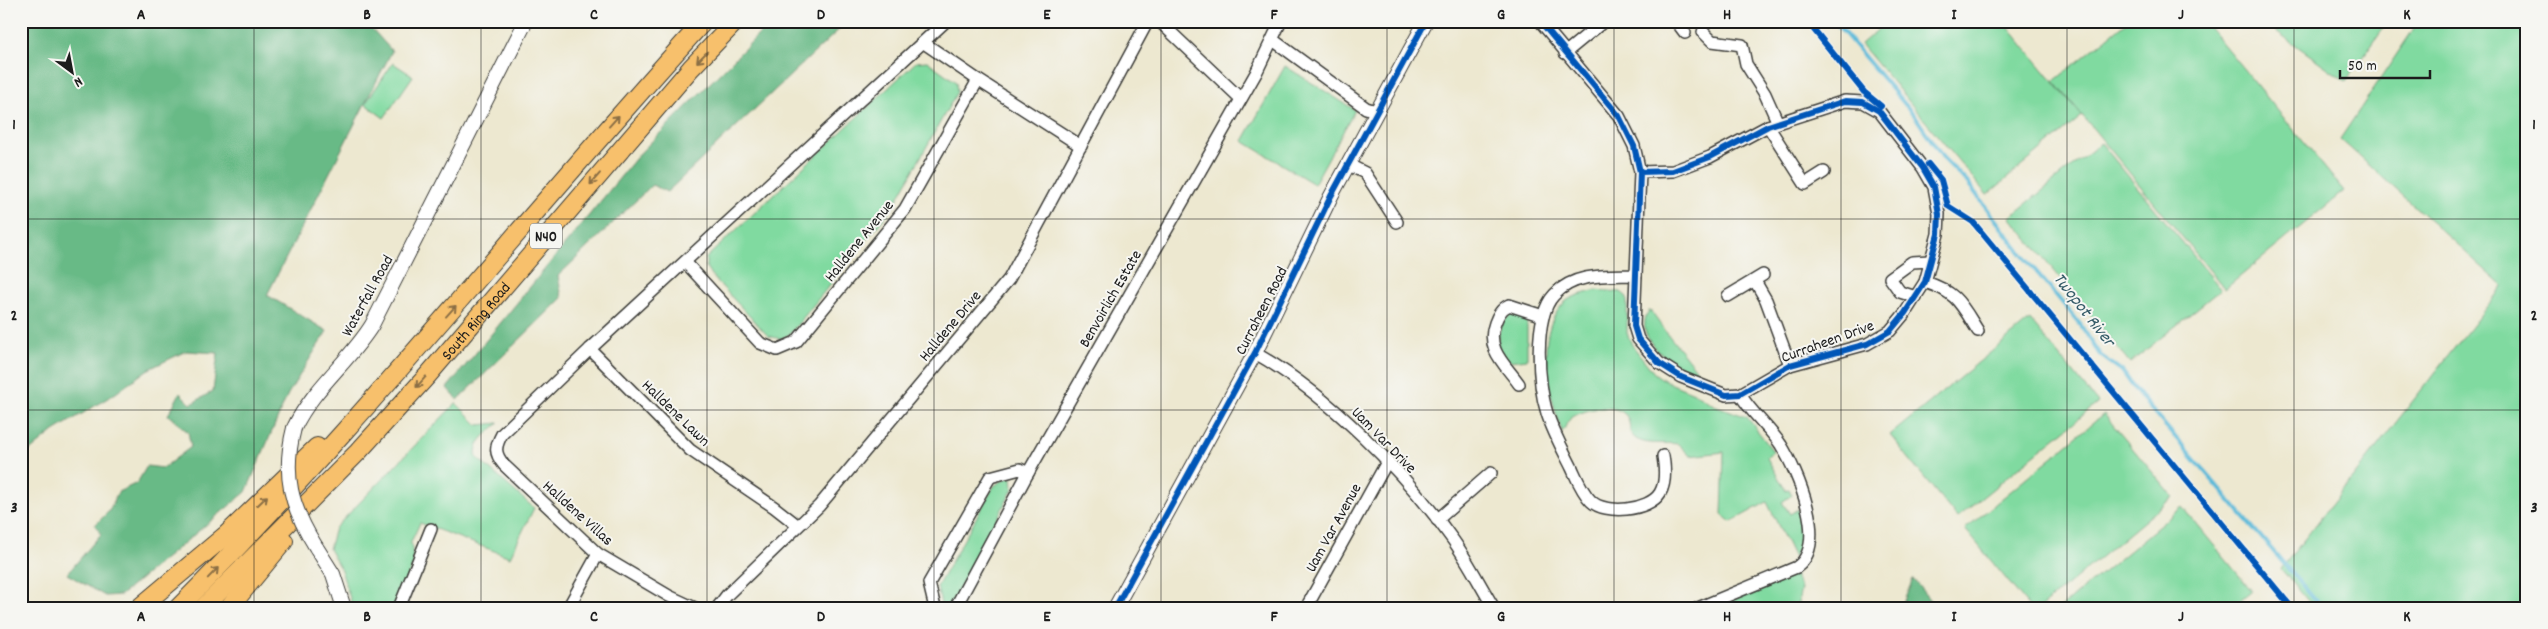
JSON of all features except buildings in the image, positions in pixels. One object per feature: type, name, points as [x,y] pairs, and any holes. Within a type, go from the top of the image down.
[{"type":"highway","name":"South Ring Road","points":[[178,608],[326,455],[498,258],[598,139],[704,21]]},
{"type":"highway","name":"South Ring Road","points":[[203,608],[358,452],[428,375],[691,68],[736,21]]},
{"type":"highway","points":[[138,608],[226,535],[419,347]]},
{"type":"highway","points":[[229,608],[358,452]]},
{"type":"street","name":"Waterfall Road","points":[[344,608],[333,574],[299,518],[289,484],[288,457],[294,428],[312,397],[356,350],[372,325],[526,21]]},
{"type":"street","points":[[590,349],[686,263],[946,21]]},
{"type":"street","name":"Halldene Drive","points":[[717,608],[797,525],[819,506],[1009,279],[1148,21]]},
{"type":"street","points":[[1160,21],[1240,98]]},
{"type":"street","name":"Benvoirlich Estate","points":[[955,608],[1028,473],[1218,140],[1273,40],[1281,21]]},
{"type":"street","name":"Curraheen Road","points":[[1115,608],[1255,352],[1332,196],[1426,21]]},
{"type":"street","points":[[1540,21],[1619,116],[1634,146],[1640,172],[1634,326],[1638,339],[1659,363],[1682,377],[1726,395],[1740,394],[1780,444],[1796,473],[1809,520],[1809,550],[1805,560],[1797,567],[1698,608]]},
{"type":"street","points":[[1565,52],[1604,21]]},
{"type":"street","points":[[1676,21],[1685,33]]},
{"type":"street","points":[[1703,32],[1712,41],[1742,45],[1746,64],[1765,94],[1773,124],[1805,184],[1824,172]]},
{"type":"street","points":[[1273,40],[1366,108],[1376,111]]},
{"type":"street","points":[[924,43],[1081,146]]},
{"type":"street","name":"Halldene Avenue","points":[[686,263],[760,343],[777,350],[796,342],[905,208],[978,80]]},
{"type":"street","name":"Curraheen Drive","points":[[1640,172],[1673,171],[1701,161],[1773,124],[1845,101],[1863,102],[1879,111],[1923,168],[1934,188],[1939,214],[1938,234],[1925,282],[1890,331],[1867,344],[1790,365],[1740,394]]},
{"type":"street","points":[[1349,165],[1366,174],[1397,222]]},
{"type":"street","points":[[1916,296],[1900,292],[1890,278],[1912,262],[1930,261]]},
{"type":"street","points":[[1636,275],[1593,276],[1571,282],[1553,296],[1543,316],[1540,343],[1541,384],[1546,411],[1554,432],[1586,495],[1597,506],[1616,511],[1654,500],[1662,489],[1664,478],[1663,456]]},
{"type":"street","name":"Curraheen Drive","points":[[1728,296],[1759,278],[1790,365]]},
{"type":"street","points":[[1925,282],[1941,287],[1957,298],[1978,331]]},
{"type":"street","points":[[1519,384],[1493,348],[1491,340],[1495,323],[1504,308],[1509,305],[1543,316]]},
{"type":"street","name":"Halldene Lawn","points":[[590,349],[690,450],[774,507],[797,525]]},
{"type":"street","name":"Halldene Villas","points":[[590,349],[502,434],[496,447],[498,457],[598,554],[668,596],[695,608]]},
{"type":"street","name":"Uam Var Drive","points":[[1255,352],[1271,362],[1354,427],[1387,462],[1453,540],[1494,608]]},
{"type":"street","name":"Uam Var Avenue","points":[[1306,608],[1387,462]]},
{"type":"street","points":[[935,608],[929,583],[990,477],[1020,470],[1028,473]]},
{"type":"street","points":[[1437,520],[1491,473]]},
{"type":"street","points":[[400,608],[432,529]]},
{"type":"street","points":[[568,608],[598,554]]},
{"type":"green space","points":[[21,21],[365,21],[392,51],[267,295],[327,331],[288,394],[246,492],[121,595],[105,596],[67,574],[101,534],[95,525],[109,511],[118,492],[137,483],[147,466],[163,468],[191,447],[188,432],[168,415],[180,393],[191,404],[213,391],[218,353],[186,351],[147,370],[116,393],[54,431],[21,458],[21,411],[23,410],[21,407]]},
{"type":"green space","points":[[772,21],[848,21],[667,192],[652,185],[558,276],[562,298],[458,400],[447,388],[641,152]]},
{"type":"green space","points":[[1888,21],[2003,21],[2082,116],[1987,195],[1861,44]]},
{"type":"green space","points":[[2128,21],[2204,21],[2344,191],[2225,289],[2054,81]]},
{"type":"green space","points":[[2262,21],[2388,21],[2346,81]]},
{"type":"green space","points":[[2419,21],[2527,21],[2527,608],[2314,608],[2281,569],[2503,286],[2340,139]]},
{"type":"green space","points":[[927,61],[956,82],[957,92],[893,207],[790,334],[781,339],[768,336],[711,275],[706,267],[706,258],[916,62]]},
{"type":"green space","points":[[393,63],[413,76],[384,118],[365,104]]},
{"type":"green space","points":[[1285,66],[1355,110],[1314,184],[1243,141]]},
{"type":"green space","points":[[2101,143],[2221,289],[2130,363],[2010,217]]},
{"type":"green space","points":[[1596,290],[1621,292],[1627,297],[1627,333],[1632,345],[1654,373],[1667,382],[1694,393],[1714,405],[1747,417],[1773,451],[1767,458],[1786,491],[1789,489],[1792,495],[1782,502],[1790,514],[1798,509],[1802,541],[1794,558],[1767,502],[1731,522],[1722,515],[1724,452],[1690,456],[1678,444],[1641,441],[1632,434],[1628,419],[1624,413],[1609,408],[1590,410],[1574,416],[1562,432],[1546,366],[1548,332],[1554,316],[1564,303],[1574,297]]},
{"type":"green space","points":[[1650,310],[1701,376],[1676,365],[1653,346],[1645,328],[1646,315]]},
{"type":"green space","points":[[1514,314],[1527,321],[1527,359],[1510,361],[1500,351],[1498,339],[1503,323]]},
{"type":"green space","points":[[2030,320],[2098,403],[1957,518],[1890,435]]},
{"type":"green space","points":[[456,403],[478,425],[499,423],[479,443],[476,453],[477,458],[534,508],[510,557],[420,523],[411,542],[414,563],[393,608],[353,608],[341,570],[329,549],[335,528]]},
{"type":"green space","points":[[2104,414],[2173,497],[2040,608],[2030,608],[1965,529]]},
{"type":"green space","points":[[1008,477],[1012,477],[1013,489],[949,608],[942,608],[937,587],[994,486]]},
{"type":"green space","points":[[2182,507],[2252,591],[2232,608],[2060,608]]},
{"type":"green space","points":[[1794,575],[1801,588],[1797,608],[1709,608]]},
{"type":"green space","points":[[1913,579],[1936,608],[1901,608]]},
{"type":"waterway","name":"Twopot River","points":[[1834,21],[1915,116],[1943,158],[1967,182],[2020,252],[2080,324],[2100,355],[2122,371],[2139,395],[2322,608]]},
{"type":"cycle path","points":[[1115,608],[1255,353],[1331,196],[1426,21]]},
{"type":"cycle path","points":[[1540,21],[1619,116],[1634,146],[1640,172],[1634,326],[1638,339],[1659,363],[1681,377],[1726,395],[1740,394],[1790,365],[1867,344],[1890,331],[1905,313],[1925,282],[1938,234],[1939,214],[1934,187],[1923,168],[1879,111],[1863,102],[1845,101],[1768,126],[1710,157],[1673,171],[1640,172]]},
{"type":"cycle path","points":[[1807,21],[1864,92],[1881,106]]},
{"type":"cycle path","points":[[1928,164],[1941,180],[1948,206],[1973,222],[2292,608]]}]
